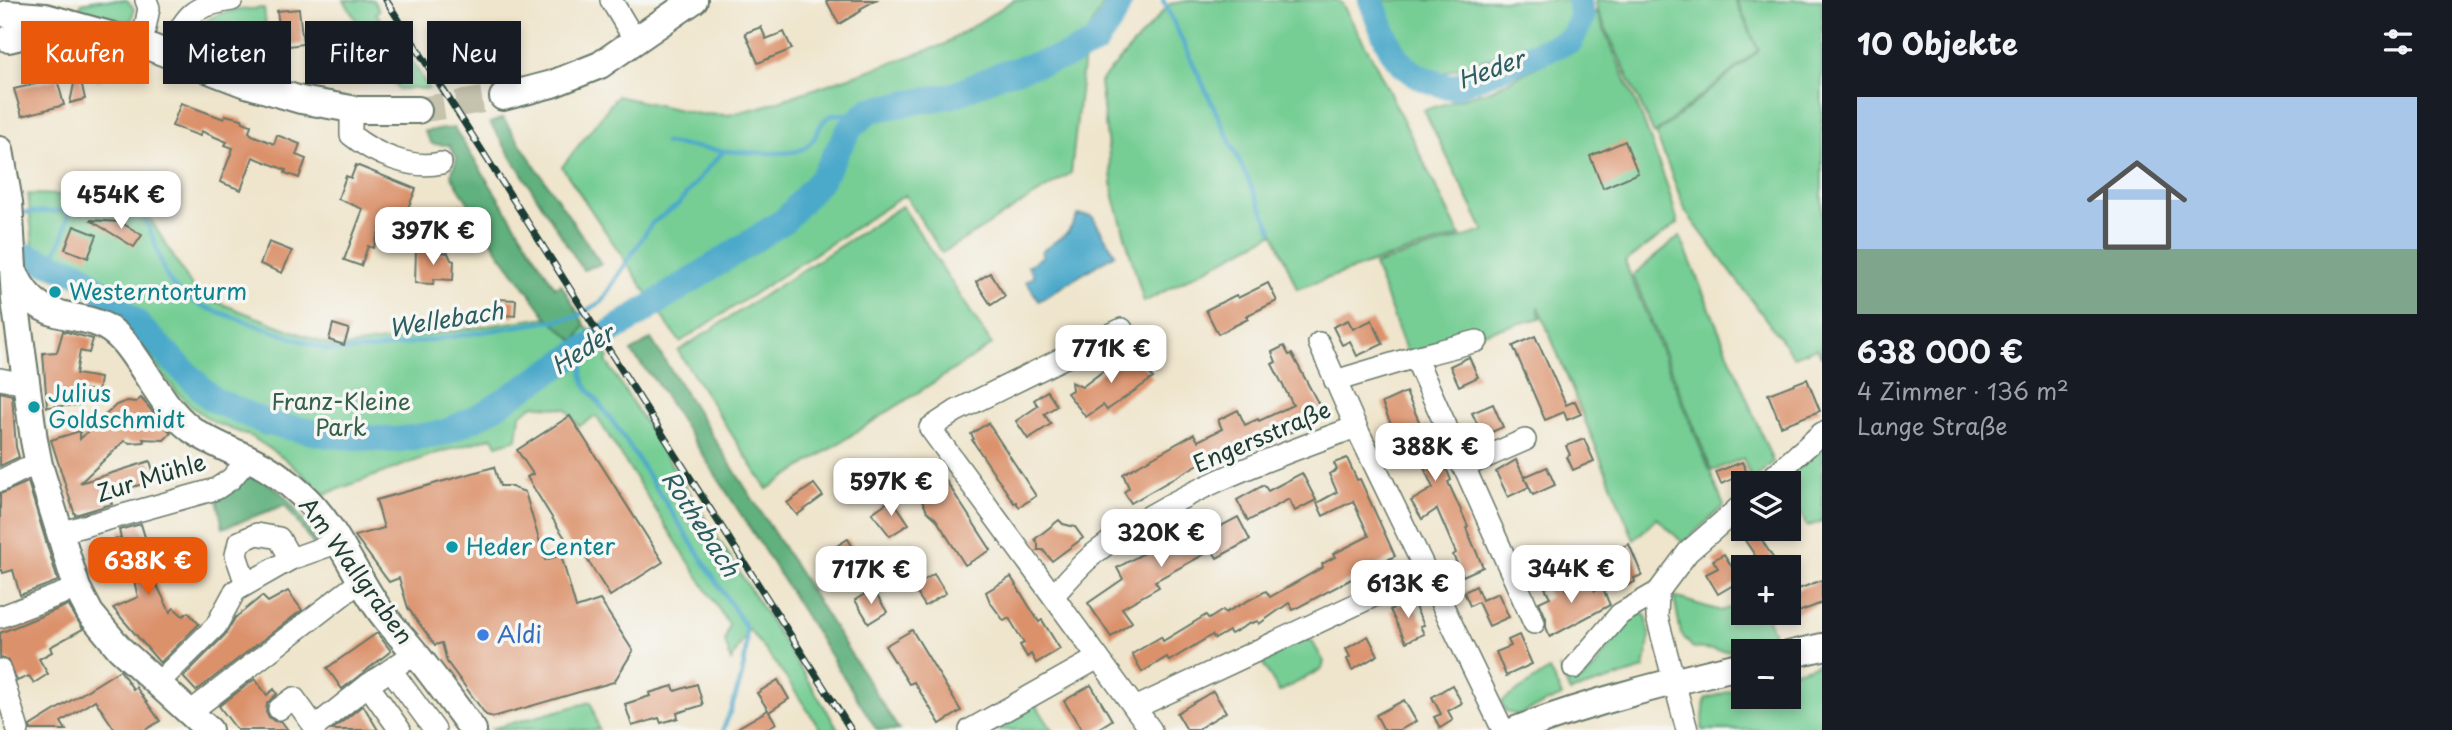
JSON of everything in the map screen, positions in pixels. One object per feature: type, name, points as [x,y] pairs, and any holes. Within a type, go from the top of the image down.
[{"type":"main road","points":[[503,97],[552,84],[600,65],[694,0]]},
{"type":"main road","points":[[29,21],[45,17],[57,21]]},
{"type":"main road","points":[[246,84],[301,100],[351,109],[418,110]]},
{"type":"main road","points":[[0,150],[20,332],[13,380],[77,587],[90,613],[120,649],[209,730]]},
{"type":"main road","name":"Am Wallgraben","points":[[12,241],[29,298],[40,307],[58,315],[97,323],[110,330],[123,341],[154,389],[182,421],[205,439],[249,458],[299,492],[339,542],[378,608],[473,730]]},
{"type":"main road","points":[[1801,652],[1822,647]]},
{"type":"main road","points":[[1516,730],[1573,708],[1731,668]]},
{"type":"street","points":[[146,0],[149,8],[146,21]]},
{"type":"street","points":[[185,21],[197,8],[232,0]]},
{"type":"street","points":[[611,0],[636,42]]},
{"type":"street","points":[[351,109],[351,135],[365,146],[425,166],[441,163]]},
{"type":"street","points":[[20,332],[58,315]]},
{"type":"street","points":[[1122,329],[956,411],[930,428],[1151,730]]},
{"type":"street","points":[[1335,381],[1477,341]]},
{"type":"street","points":[[1319,343],[1425,572],[1503,730]]},
{"type":"street","points":[[1415,357],[1534,623]]},
{"type":"street","name":"Engersstraße","points":[[1054,595],[1094,554],[1149,516],[1248,466],[1356,426]]},
{"type":"street","points":[[1779,471],[1822,433]]},
{"type":"street","points":[[1463,467],[1525,440]]},
{"type":"street","name":"Zur Mühle","points":[[60,533],[216,489],[231,479],[249,458]]},
{"type":"street","points":[[0,481],[39,465]]},
{"type":"street","points":[[1574,668],[1620,614],[1658,592],[1688,552],[1731,514]]},
{"type":"street","points":[[246,584],[236,555],[239,542],[257,534],[279,538],[290,559]]},
{"type":"street","points":[[157,684],[216,626],[235,591],[290,559],[339,542]]},
{"type":"street","points":[[1135,708],[1425,572]]},
{"type":"street","points":[[189,713],[362,580]]},
{"type":"street","points":[[0,617],[77,587]]},
{"type":"street","points":[[1658,592],[1657,617],[1687,730]]},
{"type":"street","points":[[279,709],[294,698],[313,728],[415,653]]},
{"type":"street","points":[[970,730],[1098,658]]},
{"type":"street","points":[[0,670],[18,730]]},
{"type":"street","points":[[391,670],[435,730]]},
{"type":"street","points":[[368,685],[400,730]]},
{"type":"green space","points":[[127,0],[134,9],[132,20],[119,21],[78,10],[82,3]]},
{"type":"green space","points":[[344,0],[373,0],[379,10],[376,13],[382,21],[357,21]]},
{"type":"green space","points":[[1014,0],[1106,0],[1086,35],[1064,48],[997,66],[950,88],[867,103],[838,137],[819,172],[773,222],[653,302],[562,167],[617,96],[699,114],[728,115],[764,106],[943,45]]},
{"type":"green space","points":[[1192,0],[1341,2],[1372,57],[1460,236],[1297,289],[1274,233],[1144,302],[1114,197],[1100,82],[1170,4]]},
{"type":"green space","points":[[1380,0],[1570,0],[1575,16],[1565,33],[1434,76],[1412,60]]},
{"type":"green space","points":[[1596,0],[1735,0],[1758,50],[1654,134],[1597,9]]},
{"type":"green space","points":[[1737,0],[1822,0],[1822,358],[1817,348],[1794,357],[1686,212],[1656,134],[1759,51]]},
{"type":"green space","points":[[264,8],[265,21],[207,21],[231,11]]},
{"type":"green space","points":[[1596,11],[1642,117],[1678,223],[1625,262],[1724,506],[1683,543],[1657,518],[1634,540],[1538,306],[1540,318],[1407,353],[1374,265],[1484,231],[1424,110],[1493,89],[1581,44]]},
{"type":"green space","points":[[1084,56],[1071,173],[942,253],[905,195],[680,342],[659,312],[783,229],[805,208],[831,174],[849,141],[875,112],[952,103],[1004,80],[1068,64]]},
{"type":"green space","points":[[413,63],[429,89],[398,89],[395,84],[413,84]]},
{"type":"green space","points":[[503,118],[601,264],[583,270],[490,123]]},
{"type":"green space","points":[[454,128],[555,287],[561,284],[585,325],[575,341],[547,317],[498,251],[451,175],[457,158],[449,145],[432,144],[424,131]]},
{"type":"green space","name":"Franz-Kleine Park","points":[[28,194],[127,197],[146,212],[194,290],[217,302],[337,348],[547,317],[575,341],[585,325],[608,357],[606,361],[839,730],[821,730],[749,629],[731,661],[725,641],[729,625],[596,416],[579,426],[566,409],[534,405],[520,415],[517,439],[497,445],[493,437],[434,454],[325,494],[285,459],[252,437],[215,423],[192,407],[176,391],[82,271],[34,254]]},
{"type":"green space","points":[[902,206],[992,345],[767,489],[678,351]]},
{"type":"green space","points":[[1680,236],[1773,462],[1763,471],[1748,471],[1743,458],[1712,471],[1633,275]]},
{"type":"green space","points":[[651,339],[899,730],[877,730],[656,382],[631,352]]},
{"type":"green space","points":[[1822,446],[1822,521],[1807,527],[1801,514],[1801,471],[1795,471]]},
{"type":"green space","points":[[249,476],[261,479],[281,493],[304,522],[316,544],[313,544],[285,505],[223,528],[217,499]]},
{"type":"green space","points":[[1674,597],[1721,611],[1731,607],[1731,625],[1770,625],[1776,639],[1731,639],[1731,650],[1725,651],[1693,648],[1681,634]]},
{"type":"green space","points":[[1637,612],[1646,615],[1650,635],[1644,669],[1570,692],[1559,667],[1571,679],[1583,679],[1594,669],[1621,626]]},
{"type":"green space","points":[[1305,638],[1312,641],[1324,662],[1322,669],[1279,692],[1260,659]]},
{"type":"green space","points":[[1822,663],[1822,730],[1702,730],[1705,699],[1731,691],[1731,709],[1801,709],[1801,669]]},
{"type":"green space","points":[[1549,670],[1562,696],[1518,715],[1506,712],[1501,702]]},
{"type":"green space","points":[[591,702],[599,730],[490,729]]},
{"type":"green space","points":[[1035,703],[1052,730],[989,730]]},
{"type":"water","points":[[1078,215],[1092,216],[1115,254],[1039,301],[1026,281],[1034,276],[1028,266],[1043,256],[1041,252],[1068,232]]},
{"type":"building","points":[[826,0],[876,0],[839,24]]},
{"type":"building","points":[[299,9],[303,44],[291,46],[291,21],[278,21],[277,11]]},
{"type":"building","points":[[761,27],[766,39],[784,32],[792,49],[758,63],[745,33]]},
{"type":"building","points":[[36,84],[58,84],[64,105],[22,116],[14,89]]},
{"type":"building","points":[[74,84],[82,84],[85,99],[70,103]]},
{"type":"building","points":[[181,103],[224,119],[225,115],[242,119],[251,125],[249,132],[252,135],[274,144],[277,135],[300,144],[296,155],[306,159],[299,178],[253,157],[241,190],[220,182],[233,148],[225,145],[227,142],[201,131],[200,136],[172,126]]},
{"type":"building","points":[[1625,141],[1638,173],[1603,188],[1590,156]]},
{"type":"building","points":[[356,165],[416,189],[407,210],[412,211],[404,232],[382,224],[373,248],[368,246],[361,266],[344,260],[363,209],[338,199],[346,176],[351,178]]},
{"type":"building","points":[[444,210],[461,211],[466,216],[466,238],[444,238]]},
{"type":"building","points":[[90,220],[120,222],[142,235],[134,247]]},
{"type":"building","points":[[74,226],[97,235],[88,258],[65,249]]},
{"type":"building","points":[[269,242],[292,251],[282,273],[260,264]]},
{"type":"building","points":[[416,250],[448,253],[454,261],[453,280],[434,279],[433,284],[415,283]]},
{"type":"building","points":[[990,273],[1005,296],[991,305],[976,282]]},
{"type":"building","points":[[1268,283],[1277,301],[1218,334],[1206,310]]},
{"type":"building","points":[[497,299],[516,300],[515,316],[495,314]]},
{"type":"building","points":[[1348,320],[1353,329],[1372,320],[1383,344],[1357,356],[1350,341],[1342,345],[1333,327]]},
{"type":"building","points":[[333,324],[349,329],[344,345],[329,340]]},
{"type":"building","points":[[63,331],[93,339],[89,353],[80,351],[76,374],[100,378],[98,392],[78,388],[78,405],[47,407],[43,353],[57,352]]},
{"type":"building","points":[[1535,336],[1566,405],[1575,401],[1581,414],[1567,420],[1564,412],[1545,420],[1513,346]]},
{"type":"building","points":[[1284,346],[1289,355],[1292,354],[1325,416],[1276,439],[1271,429],[1226,455],[1223,450],[1131,503],[1124,492],[1129,488],[1123,474],[1194,434],[1198,441],[1222,429],[1218,420],[1238,410],[1245,425],[1293,405],[1272,364],[1276,362],[1272,352]]},
{"type":"building","points":[[1131,350],[1153,378],[1107,410],[1103,405],[1086,417],[1067,393],[1072,390],[1071,382],[1082,387]]},
{"type":"building","points":[[1469,357],[1478,377],[1459,386],[1450,366]]},
{"type":"building","points":[[1807,379],[1820,411],[1781,426],[1768,394]]},
{"type":"building","points":[[1047,391],[1057,406],[1044,414],[1051,424],[1028,439],[1016,421],[1038,406],[1034,400]]},
{"type":"building","points":[[0,392],[12,395],[19,457],[0,466]]},
{"type":"building","points":[[1406,392],[1422,428],[1427,425],[1440,453],[1451,480],[1448,482],[1483,567],[1463,576],[1437,509],[1422,519],[1411,501],[1433,488],[1407,429],[1395,434],[1382,403]]},
{"type":"building","points":[[141,398],[171,433],[164,440],[143,439],[144,442],[130,443],[124,441],[80,483],[150,461],[156,480],[109,494],[112,504],[75,515],[51,440],[80,431],[80,439],[116,405],[127,401],[136,402]]},
{"type":"building","points":[[1493,404],[1503,427],[1483,436],[1472,413]]},
{"type":"building","points":[[570,416],[663,562],[610,596],[580,548],[574,551],[559,529],[527,477],[533,474],[517,450]]},
{"type":"building","points":[[988,423],[1036,496],[1019,507],[972,440],[974,439],[971,434]]},
{"type":"building","points":[[1584,439],[1594,461],[1573,470],[1567,457],[1570,455],[1566,446]]},
{"type":"building","points":[[1347,458],[1357,480],[1360,479],[1395,556],[1293,610],[1289,603],[1259,624],[1258,621],[1249,624],[1215,639],[1212,635],[1169,661],[1167,657],[1142,672],[1132,654],[1161,637],[1163,641],[1206,615],[1209,619],[1223,610],[1225,613],[1266,591],[1270,597],[1323,567],[1322,564],[1335,557],[1333,554],[1369,536],[1353,501],[1323,516],[1317,503],[1337,492],[1329,474],[1337,470],[1334,463]]},
{"type":"building","points":[[1516,460],[1529,487],[1508,497],[1496,472]]},
{"type":"building","points":[[1742,462],[1746,471],[1731,471],[1731,480],[1721,484],[1716,472]]},
{"type":"building","name":"Heder Center","points":[[494,467],[500,486],[509,486],[525,492],[545,560],[561,555],[576,608],[600,600],[633,651],[614,682],[493,717],[486,715],[447,662],[442,643],[435,645],[408,608],[399,578],[389,582],[355,536],[384,528],[376,500]]},
{"type":"building","points":[[1547,467],[1555,485],[1533,495],[1524,477]]},
{"type":"building","points":[[941,473],[991,550],[965,565],[936,519],[927,511],[916,489]]},
{"type":"building","points":[[1302,473],[1316,500],[1295,511],[1289,499],[1248,521],[1237,500],[1264,485],[1268,491]]},
{"type":"building","points":[[28,482],[58,581],[20,595],[13,570],[3,573],[0,570],[0,494]]},
{"type":"building","points":[[814,484],[823,496],[797,515],[787,503]]},
{"type":"building","points":[[892,499],[909,524],[890,536],[872,513]]},
{"type":"building","points":[[1238,517],[1250,540],[1217,558],[1212,550],[1155,581],[1159,587],[1122,608],[1132,622],[1111,637],[1088,603],[1123,579],[1117,568],[1158,545],[1157,539],[1182,525],[1191,542]]},
{"type":"building","points":[[1059,520],[1075,527],[1083,538],[1052,561],[1043,550],[1038,550],[1035,539]]},
{"type":"building","points":[[141,524],[158,580],[155,581],[170,612],[174,608],[183,616],[188,612],[199,624],[160,663],[113,608],[138,597],[133,577],[125,563],[112,567],[105,542],[121,538],[119,530]]},
{"type":"building","points":[[848,539],[863,564],[844,575],[827,552]]},
{"type":"building","points":[[1745,541],[1762,541],[1771,555],[1755,555]]},
{"type":"building","points":[[1629,544],[1642,575],[1634,578],[1635,582],[1621,588],[1611,567],[1621,563],[1616,550]]},
{"type":"building","points":[[1724,554],[1731,566],[1731,586],[1718,594],[1706,574],[1718,568],[1713,560]]},
{"type":"building","points":[[934,574],[946,593],[925,606],[913,587]]},
{"type":"building","points":[[1011,577],[1039,622],[1042,620],[1060,649],[1036,663],[1031,654],[1027,657],[1020,645],[1024,643],[1009,618],[1004,621],[986,592]]},
{"type":"building","points":[[1562,580],[1567,591],[1590,581],[1595,591],[1602,587],[1610,605],[1550,637],[1539,602],[1550,597],[1545,588]]},
{"type":"building","points":[[1822,580],[1822,603],[1801,611],[1801,588]]},
{"type":"building","points":[[1476,586],[1482,600],[1498,593],[1509,617],[1489,626],[1478,602],[1470,606],[1464,592]]},
{"type":"building","points":[[873,589],[887,612],[869,623],[855,600]]},
{"type":"building","points":[[288,591],[302,610],[196,691],[183,677],[225,635],[235,618],[262,596],[268,602]]},
{"type":"building","points":[[1411,599],[1424,625],[1420,626],[1424,634],[1406,642],[1390,610]]},
{"type":"building","points":[[68,605],[83,629],[50,647],[52,652],[39,659],[48,674],[34,683],[29,676],[17,681],[9,661],[0,657],[0,633]]},
{"type":"building","points":[[912,630],[961,711],[940,724],[914,682],[909,684],[885,646]]},
{"type":"building","points":[[377,633],[391,651],[342,689],[327,668]]},
{"type":"building","points":[[1519,635],[1532,664],[1506,676],[1496,652],[1511,646],[1508,640]]},
{"type":"building","points":[[1368,636],[1378,655],[1352,670],[1346,649]]},
{"type":"building","points":[[120,670],[160,721],[145,730],[115,730],[95,700],[61,722],[66,730],[31,730],[30,726]]},
{"type":"building","points":[[255,679],[267,695],[274,689],[277,694],[267,703],[266,711],[269,717],[282,722],[288,730],[237,730],[219,706]]},
{"type":"building","points":[[778,680],[789,699],[769,712],[776,723],[766,730],[734,730],[768,710],[757,693]]},
{"type":"building","points":[[697,684],[703,705],[677,713],[678,718],[661,723],[659,718],[632,726],[625,704],[673,686],[675,691]]},
{"type":"building","points":[[1091,685],[1112,720],[1096,730],[1082,730],[1064,701]]},
{"type":"building","points":[[1452,685],[1462,703],[1448,711],[1453,720],[1440,728],[1434,717],[1441,714],[1432,697]]},
{"type":"building","points":[[1213,691],[1226,712],[1196,730],[1187,730],[1177,713]]},
{"type":"building","points":[[1404,700],[1416,721],[1400,730],[1384,730],[1376,715]]},
{"type":"building","points":[[363,705],[378,730],[332,730]]},
{"type":"waterway","name":"Rothebach","points":[[0,247],[80,274],[133,320],[212,399],[267,423],[328,435],[395,440],[444,433],[483,414],[785,220],[822,178],[850,128],[870,110],[954,95],[1001,74],[1067,56],[1095,43],[1114,15],[1120,0]]},
{"type":"waterway","points":[[1163,0],[1272,230]]},
{"type":"waterway","name":"Heder","points":[[1371,0],[1397,58],[1418,76],[1453,87],[1571,40],[1582,18],[1579,0]]},
{"type":"waterway","name":"Wellebach","points":[[18,213],[129,208],[145,221],[172,285],[194,302],[325,349],[374,349],[576,317],[601,302],[652,223],[678,205],[724,151],[797,151],[807,146],[826,119],[833,115],[862,116]]},
{"type":"waterway","points":[[665,143],[724,151]]},
{"type":"waterway","points":[[50,263],[62,240],[69,212]]},
{"type":"waterway","name":"Rothebach","points":[[585,348],[582,374],[585,385],[619,430],[745,626],[744,665],[723,730]]},
{"type":"tunnel","points":[[418,110],[503,97]]},
{"type":"railway","points":[[386,0],[851,730]]},
{"type":"place","name":"Westerntorturm","points":[[55,292]]},
{"type":"place","name":"Julius Goldschmidt","points":[[34,407]]},
{"type":"place","name":"Heder Center","points":[[452,547]]},
{"type":"place","name":"Aldi","points":[[483,635]]}]
